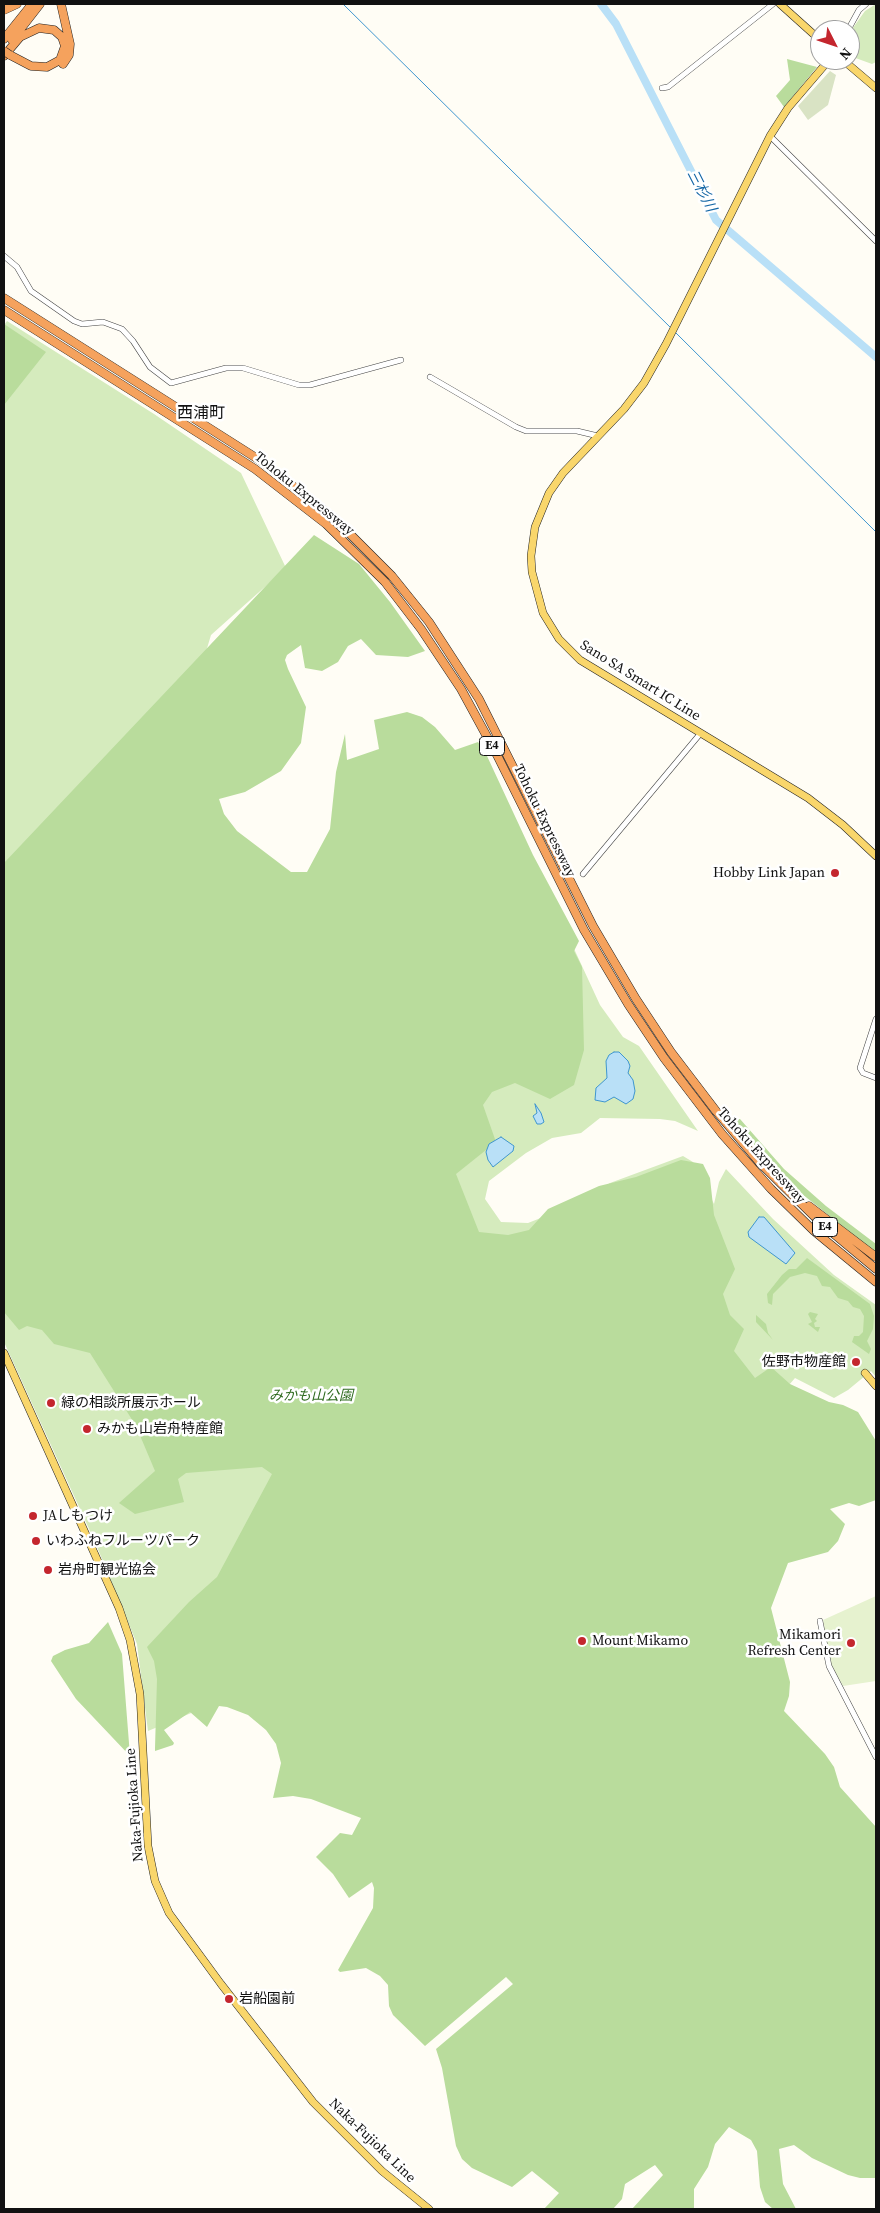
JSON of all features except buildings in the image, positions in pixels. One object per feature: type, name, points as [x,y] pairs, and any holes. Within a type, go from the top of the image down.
[{"type":"highway","points":[[4,10],[17,4]]},
{"type":"highway","points":[[4,39],[32,4]]},
{"type":"highway","points":[[5,54],[40,4]]},
{"type":"highway","points":[[5,54],[23,68],[42,72],[54,70],[64,63],[70,44],[61,4]]},
{"type":"highway","points":[[39,28],[50,28],[59,33],[65,46],[60,60],[48,67],[31,66],[5,54],[20,37],[39,28]]},
{"type":"highway","name":"Tohoku Expressway","points":[[4,298],[261,461],[333,516],[392,576],[444,643],[479,699],[589,918],[636,999],[701,1092],[778,1181],[837,1238],[876,1269]]},
{"type":"highway","name":"Tohoku Expressway","points":[[4,310],[255,469],[326,524],[384,582],[421,628],[461,689],[510,781],[584,930],[623,997],[664,1058],[722,1134],[771,1189],[814,1232],[876,1282]]},
{"type":"highway","points":[[778,1181],[876,1258]]},
{"type":"main road","points":[[780,4],[810,31]]},
{"type":"main road","points":[[770,136],[788,108],[820,70]]},
{"type":"main road","points":[[855,70],[876,88]]},
{"type":"main road","name":"Sano SA Smart IC Line","points":[[770,136],[670,338],[644,383],[555,483],[538,514],[531,556],[532,572],[543,613],[559,639],[580,660],[808,798],[843,825],[876,856]]},
{"type":"main road","name":"Naka-Fujioka Line","points":[[4,1353],[118,1608],[130,1640],[140,1694],[148,1846],[155,1881],[165,1906],[180,1931],[313,2102],[382,2171],[429,2209]]},
{"type":"main road","points":[[865,1373],[876,1386]]},
{"type":"street","points":[[662,88],[668,87],[773,4]]},
{"type":"street","points":[[854,20],[859,10],[866,4]]},
{"type":"street","points":[[770,136],[876,242]]},
{"type":"street","points":[[4,256],[17,267],[31,291],[74,321],[82,324],[103,322],[122,329],[133,341],[150,368],[171,383],[192,379],[220,369],[243,368],[299,385],[310,385],[402,360]]},
{"type":"street","points":[[430,377],[516,428],[526,431],[577,432],[598,436]]},
{"type":"street","points":[[583,874],[700,734]]},
{"type":"street","points":[[876,1019],[860,1068],[863,1073],[876,1078]]},
{"type":"street","points":[[820,1621],[829,1666],[876,1757]]},
{"type":"green space","points":[[876,4],[876,62],[872,64],[860,60],[859,20],[865,11]]},
{"type":"green space","points":[[787,59],[810,65],[810,70],[815,70],[784,107],[776,96],[790,80]]},
{"type":"green space","points":[[830,71],[836,75],[828,105],[808,120],[798,106]]},
{"type":"green space","name":"みかも山公園","points":[[7,321],[154,414],[241,473],[286,568],[211,635],[176,752],[210,870],[558,914],[600,1005],[623,1037],[639,1046],[698,1131],[675,1121],[660,1119],[600,1118],[581,1133],[552,1138],[526,1153],[489,1181],[485,1199],[501,1222],[528,1223],[571,1206],[610,1183],[683,1156],[693,1162],[714,1204],[719,1182],[726,1169],[773,1219],[834,1275],[876,1305],[876,1377],[871,1371],[848,1390],[834,1398],[795,1378],[684,1508],[148,1731],[137,1644],[95,1542],[4,1342],[4,325]]},
{"type":"green space","points":[[4,324],[46,352],[4,405]]},
{"type":"green space","points":[[314,535],[359,564],[390,602],[425,651],[408,657],[376,655],[361,639],[348,646],[338,662],[322,671],[305,668],[301,645],[287,655],[285,660],[288,669],[306,707],[301,743],[281,771],[245,792],[219,799],[224,814],[237,831],[291,872],[307,872],[330,829],[336,772],[345,734],[347,760],[379,749],[374,720],[407,712],[422,717],[435,727],[455,750],[478,742],[487,756],[533,855],[579,941],[574,951],[582,967],[584,1050],[574,1085],[550,1099],[515,1083],[492,1092],[483,1105],[496,1142],[456,1174],[479,1232],[508,1235],[529,1230],[548,1209],[599,1186],[636,1177],[681,1160],[703,1164],[710,1178],[714,1215],[735,1269],[723,1294],[730,1315],[744,1329],[734,1351],[755,1378],[771,1367],[790,1384],[829,1402],[843,1405],[858,1412],[876,1441],[876,1500],[859,1506],[849,1503],[830,1509],[845,1524],[838,1541],[828,1552],[788,1563],[771,1608],[790,1682],[789,1696],[784,1711],[825,1754],[834,1767],[840,1787],[876,1827],[876,2178],[860,2178],[848,2175],[812,2158],[794,2145],[779,2149],[783,2184],[796,2209],[773,2209],[765,2202],[760,2187],[757,2151],[751,2140],[729,2127],[715,2144],[708,2167],[694,2189],[694,2209],[632,2209],[663,2175],[655,2165],[625,2184],[622,2199],[613,2209],[544,2209],[559,2193],[532,2171],[512,2187],[472,2168],[462,2159],[456,2146],[442,2068],[436,2049],[513,1984],[506,1977],[425,2046],[393,2015],[389,2006],[388,1985],[380,1976],[366,1968],[340,1972],[338,1970],[373,1908],[374,1888],[372,1882],[349,1898],[333,1874],[316,1857],[340,1833],[352,1835],[361,1818],[311,1799],[293,1796],[273,1798],[281,1763],[276,1744],[266,1730],[248,1715],[227,1707],[219,1706],[207,1727],[190,1712],[164,1730],[174,1743],[173,1745],[155,1751],[157,1679],[154,1661],[147,1647],[189,1602],[217,1577],[272,1474],[262,1467],[186,1473],[178,1479],[184,1502],[135,1514],[119,1503],[155,1471],[136,1426],[90,1353],[54,1344],[42,1330],[27,1326],[19,1330],[4,1312],[4,863]]},
{"type":"green space","points":[[740,1119],[784,1169],[826,1206],[876,1244],[876,1253],[792,1186],[732,1120]]},
{"type":"green space","points":[[807,1258],[870,1304],[874,1316],[873,1329],[867,1341],[871,1349],[869,1354],[852,1342],[854,1336],[859,1336],[863,1332],[864,1316],[860,1309],[853,1307],[848,1301],[838,1298],[830,1287],[822,1286],[817,1276],[805,1273],[790,1277],[773,1294],[772,1305],[768,1303],[767,1294],[782,1275],[789,1269],[796,1269]]},
{"type":"green space","points":[[810,1312],[818,1314],[815,1319],[817,1321],[814,1323],[815,1327],[820,1327],[818,1332],[808,1324],[812,1322],[808,1314]]},
{"type":"green space","points":[[756,1315],[766,1324],[768,1333],[773,1340],[756,1322]]},
{"type":"green space","name":"Mikamori Refresh Center","points":[[876,1596],[876,1681],[843,1686],[831,1665],[823,1620]]},
{"type":"green space","points":[[108,1622],[122,1654],[130,1756],[76,1699],[51,1661],[53,1656],[65,1650],[89,1643]]},
{"type":"water","points":[[619,1052],[628,1061],[630,1066],[628,1073],[633,1080],[635,1091],[633,1099],[626,1104],[614,1097],[605,1102],[595,1100],[596,1088],[607,1078],[606,1061],[609,1055]]},
{"type":"water","points":[[535,1104],[544,1122],[541,1124],[537,1124],[533,1116],[537,1113]]},
{"type":"water","points":[[501,1137],[514,1146],[513,1151],[493,1167],[488,1160],[486,1152],[489,1144]]},
{"type":"water","points":[[759,1217],[764,1217],[795,1253],[786,1264],[749,1237],[748,1232]]},
{"type":"waterway","points":[[343,4],[672,329]]},
{"type":"waterway","name":"三杉川","points":[[601,4],[616,24],[716,220],[876,357]]},
{"type":"waterway","points":[[674,331],[876,532]]},
{"type":"place","name":"Hobby Link Japan","points":[[835,873]]},
{"type":"place","name":"佐野市物産館","points":[[856,1362]]},
{"type":"place","name":"緑の相談所展示ホール","points":[[51,1403]]},
{"type":"place","name":"みかも山岩舟特産館","points":[[87,1429]]},
{"type":"place","name":"JAしもつけ","points":[[33,1516]]},
{"type":"place","name":"いわふねフルーツパーク","points":[[36,1541]]},
{"type":"place","name":"岩舟町観光協会","points":[[48,1570]]},
{"type":"place","name":"Mount Mikamo","points":[[582,1641]]},
{"type":"place","name":"Mikamori Refresh Center","points":[[851,1643]]},
{"type":"place","name":"岩船園前","points":[[229,1999]]},
{"type":"district","name":"西浦町","points":[[201,414]]}]
